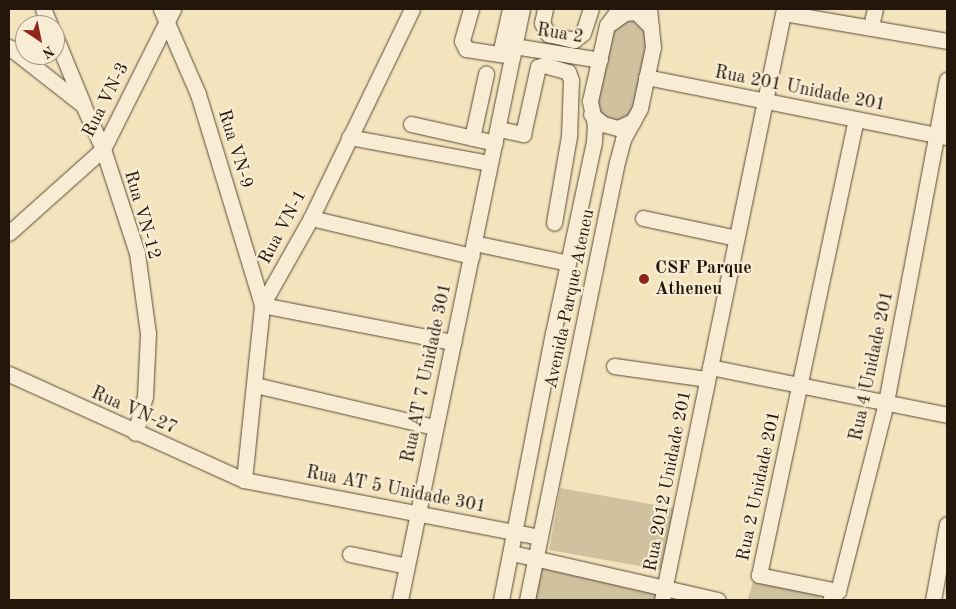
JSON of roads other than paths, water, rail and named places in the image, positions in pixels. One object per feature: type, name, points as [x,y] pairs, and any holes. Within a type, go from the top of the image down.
[{"type":"street","name":"Rua VN-1","points":[[244,480],[262,305],[310,218],[412,9]]},
{"type":"street","name":"Rua 2","points":[[471,9],[463,45],[466,49],[600,60]]},
{"type":"street","points":[[509,52],[510,9]]},
{"type":"street","points":[[509,52],[522,9]]},
{"type":"street","points":[[545,9],[542,23],[548,34],[574,40],[583,33],[591,9]]},
{"type":"street","name":"Avenida Parque Ateneu","points":[[502,600],[568,263],[594,142],[595,125],[591,114],[590,101],[608,25],[618,9]]},
{"type":"street","name":"Avenida Parque Ateneu","points":[[527,600],[617,162],[623,139],[640,108],[653,48],[649,9]]},
{"type":"street","points":[[872,26],[875,9]]},
{"type":"street","points":[[784,11],[947,41]]},
{"type":"street","name":"Rua 2012 Unidade 201","points":[[664,595],[708,373],[784,11]]},
{"type":"street","points":[[608,25],[625,12],[636,12],[652,28]]},
{"type":"street","name":"Rua VN-3","points":[[9,233],[103,149],[167,13]]},
{"type":"street","name":"Rua VN-9","points":[[167,13],[198,94],[262,305]]},
{"type":"street","name":"Rua AT 7 Unidade 301","points":[[400,600],[434,427],[473,250],[489,163],[497,136],[509,52]]},
{"type":"street","points":[[65,60],[84,105]]},
{"type":"street","name":"Rua VN-12","points":[[36,65],[84,105],[103,149],[137,253],[148,334],[145,396],[135,433]]},
{"type":"street","points":[[411,124],[472,138],[523,134],[538,67],[544,65],[568,72],[571,80],[570,136],[554,223]]},
{"type":"street","points":[[472,138],[486,74]]},
{"type":"street","name":"Rua 201 Unidade 201","points":[[646,77],[942,136]]},
{"type":"street","name":"Rua 4 Unidade 201","points":[[834,595],[886,402],[942,136],[947,80]]},
{"type":"street","points":[[591,114],[603,124],[618,128],[633,121]]},
{"type":"street","name":"Rua 2 Unidade 201","points":[[834,595],[759,575],[856,119]]},
{"type":"street","points":[[350,137],[489,163]]},
{"type":"street","points":[[310,218],[473,250],[568,263]]},
{"type":"street","points":[[643,218],[736,238]]},
{"type":"street","points":[[262,305],[453,342]]},
{"type":"street","name":"Rua 2012 Unidade 201","points":[[614,366],[708,373],[801,384]]},
{"type":"street","name":"Rua VN-27","points":[[9,374],[135,433],[244,480]]},
{"type":"street","points":[[801,384],[947,416]]},
{"type":"street","points":[[255,385],[434,427]]},
{"type":"street","name":"Rua AT 5 Unidade 301","points":[[244,480],[540,537]]},
{"type":"street","points":[[933,600],[947,524]]},
{"type":"street","points":[[512,553],[536,557],[664,595],[718,600]]},
{"type":"street","points":[[350,554],[406,566]]},
{"type":"place","name":"CSF Parque Atheneu","points":[[644,279]]}]
